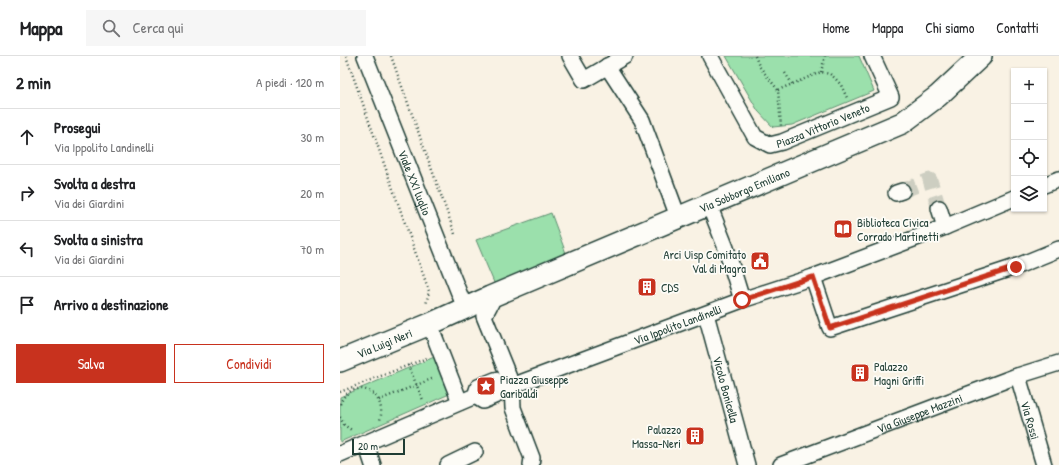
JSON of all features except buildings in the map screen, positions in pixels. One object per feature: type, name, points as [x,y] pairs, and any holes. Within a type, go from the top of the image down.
[{"type":"main road","name":"Via Sobborgo Emiliano","points":[[465,308],[491,300],[902,123],[938,96],[981,56]]},
{"type":"main road","name":"Via Luigi Neri","points":[[340,361],[465,308]]},
{"type":"street","points":[[570,56],[584,80],[625,56]]},
{"type":"street","name":"Piazza Vittorio Veneto","points":[[710,56],[755,137],[770,145],[782,142],[891,97],[872,56]]},
{"type":"street","name":"Viale XXI luglio","points":[[368,57],[465,308]]},
{"type":"street","points":[[608,66],[642,120],[677,214]]},
{"type":"street","points":[[1047,184],[1059,179]]},
{"type":"street","name":"Via Ippolito Landinelli","points":[[511,385],[742,300],[813,277],[889,241],[945,227],[1011,199]]},
{"type":"street","points":[[939,208],[945,227]]},
{"type":"street","points":[[713,215],[726,248],[742,300]]},
{"type":"street","points":[[813,277],[830,328],[1016,267],[1059,249]]},
{"type":"street","points":[[491,300],[511,385],[513,408],[532,458],[531,465]]},
{"type":"street","name":"Vicolo Bonicella","points":[[706,314],[747,465]]},
{"type":"street","points":[[429,322],[460,402]]},
{"type":"street","name":"Via Giuseppe Mazzini","points":[[781,465],[1018,376],[1059,363]]},
{"type":"street","name":"Via Rossi","points":[[1018,376],[1044,465]]},
{"type":"street","points":[[340,454],[367,449],[460,402],[495,380],[511,385]]},
{"type":"street","points":[[448,465],[475,452]]},
{"type":"path","points":[[346,56],[429,291],[429,322]]},
{"type":"path","points":[[391,56],[456,237]]},
{"type":"path","points":[[756,56],[759,66],[778,90],[782,142]]},
{"type":"path","points":[[821,72],[825,56]]},
{"type":"path","points":[[778,90],[821,72],[830,74],[840,85],[855,113]]},
{"type":"path","points":[[785,73],[793,85]]},
{"type":"path","points":[[340,392],[354,388],[441,352]]},
{"type":"path","points":[[408,365],[423,402]]},
{"type":"path","points":[[379,400],[449,372]]},
{"type":"path","points":[[340,404],[344,396],[354,388],[369,391],[379,400],[381,413],[380,420],[375,425]]},
{"type":"path","points":[[340,419],[367,449]]},
{"type":"green space","points":[[726,56],[859,56],[874,91],[792,125],[773,127],[758,111]]},
{"type":"green space","points":[[551,213],[567,256],[495,285],[476,240]]},
{"type":"green space","points":[[439,355],[454,392],[340,442],[340,397]]},
{"type":"tunnel","points":[[902,191],[930,180],[939,208]]},
{"type":"place","name":"Biblioteca Civica Corrado Martinetti","points":[[843,229]]},
{"type":"place","name":"Arci Uisp Comitato Val di Magra","points":[[760,261]]},
{"type":"place","name":"CDS","points":[[647,287]]},
{"type":"place","name":"Palazzo Magni Griffi","points":[[860,373]]},
{"type":"place","name":"Piazza Giuseppe Garibaldi","points":[[486,386]]},
{"type":"place","name":"Palazzo Massa-Neri","points":[[695,436]]},
{"type":"route","points":[[742,300],[813,277],[830,328],[1016,267]]}]
